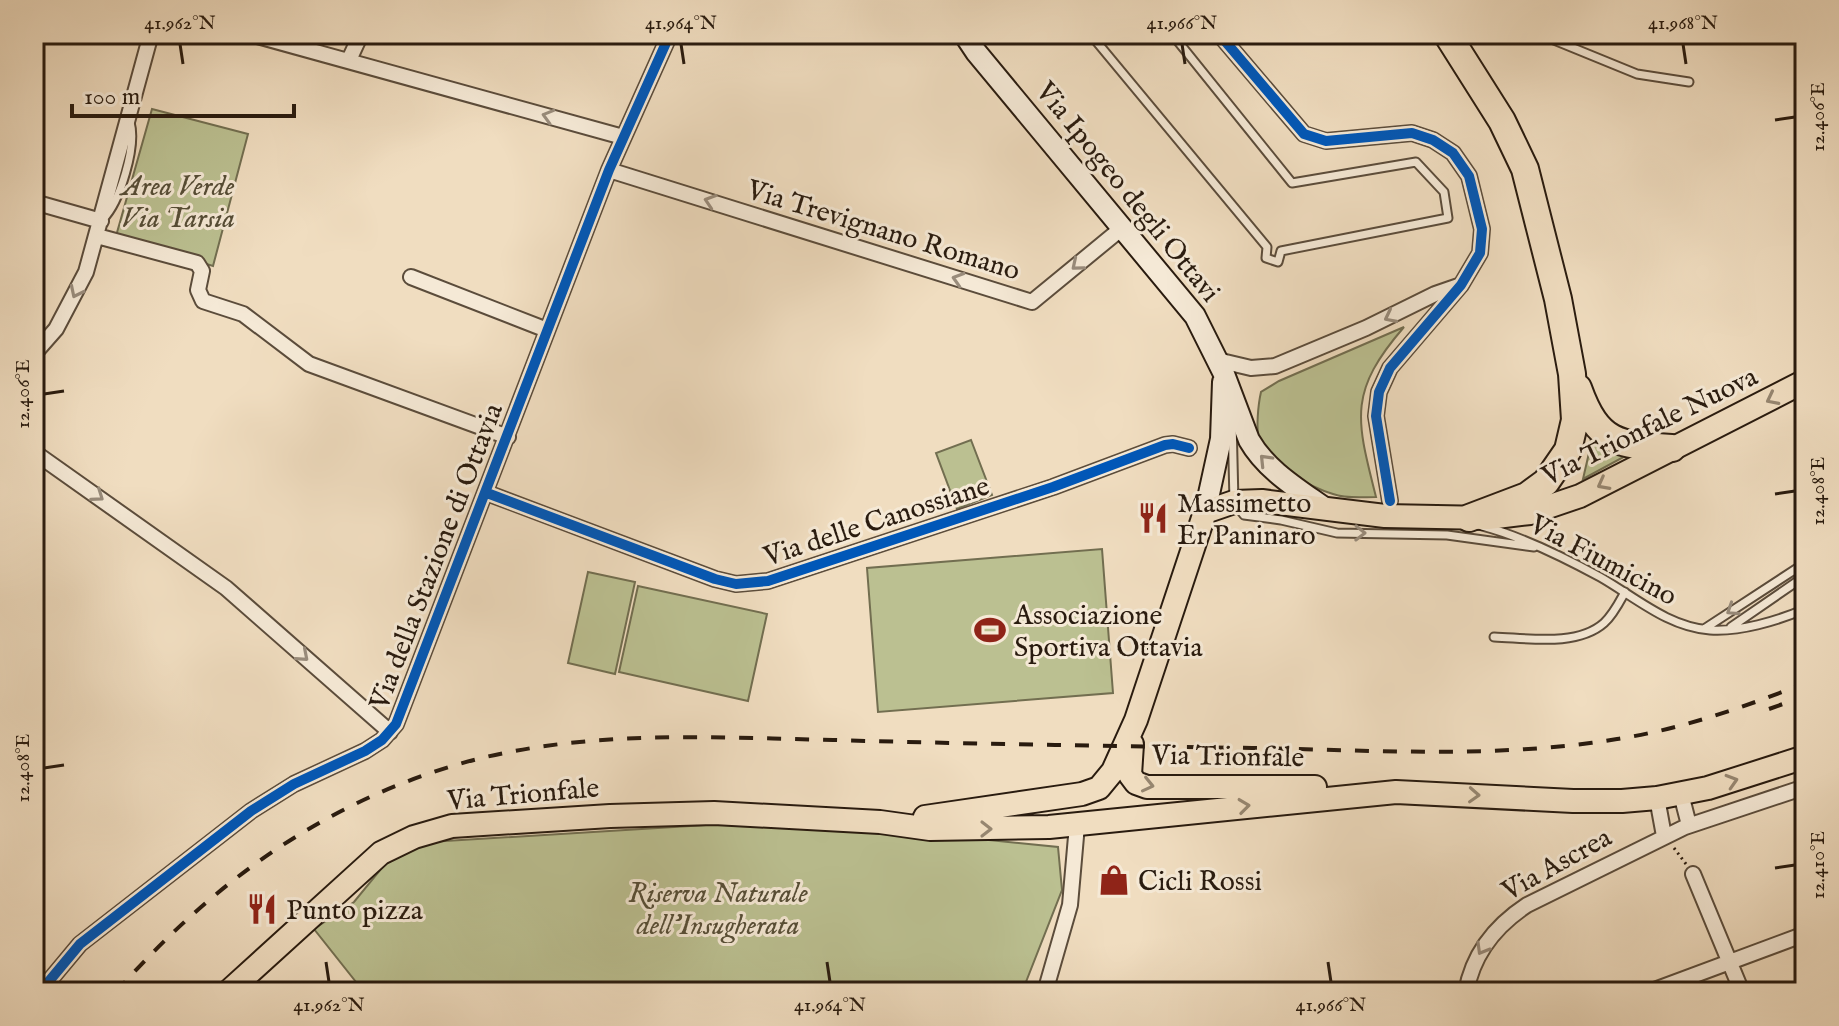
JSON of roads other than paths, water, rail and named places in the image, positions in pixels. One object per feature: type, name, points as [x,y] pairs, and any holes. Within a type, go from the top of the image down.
[{"type":"highway","points":[[1447,34],[1502,121],[1525,169],[1540,219],[1572,374],[1592,421],[1610,437],[1629,446],[1672,448]]},
{"type":"highway","points":[[1469,518],[1527,496],[1554,473],[1568,450],[1574,430],[1572,374]]},
{"type":"main road","name":"Via Trionfale Nuova","points":[[1205,512],[1234,502],[1270,502],[1365,515],[1516,516],[1556,506],[1597,488],[1805,381]]},
{"type":"main road","name":"Via Ipogeo degli Ottavi","points":[[1136,720],[1205,512]]},
{"type":"main road","name":"Via Trionfale","points":[[1136,720],[1129,771],[1133,781],[1147,787],[1364,787],[1396,792],[1573,801],[1657,798],[1725,783],[1805,757]]},
{"type":"main road","name":"Via Trionfale","points":[[880,822],[988,809],[1097,789],[1109,778],[1136,720]]},
{"type":"main road","name":"Via Trionfale","points":[[228,992],[371,861],[391,847],[430,831],[475,824],[680,813],[880,822],[930,829],[1077,825],[1396,792]]},
{"type":"street","points":[[34,354],[56,329],[86,272],[151,34]]},
{"type":"street","points":[[250,34],[623,137]]},
{"type":"street","points":[[349,60],[361,34]]},
{"type":"street","name":"Via della Stazione di Ottavia","points":[[40,992],[80,944],[251,811],[294,784],[365,751],[390,732],[401,715],[609,170],[670,34]]},
{"type":"street","name":"Via Ipogeo degli Ottavi","points":[[964,34],[1195,316],[1220,367],[1221,439],[1205,512]]},
{"type":"street","points":[[1219,34],[1298,130],[1309,137],[1331,141],[1412,133],[1433,140],[1453,153],[1469,176],[1482,229],[1480,253],[1461,285],[1390,368],[1381,385],[1376,416],[1390,501]]},
{"type":"street","name":"Via Trevignano Romano","points":[[609,170],[1032,302],[1122,228]]},
{"type":"street","points":[[34,202],[199,264],[202,272],[198,290],[203,301],[243,314],[309,364],[508,437]]},
{"type":"street","points":[[411,277],[547,330]]},
{"type":"street","points":[[1220,367],[1275,366],[1461,285]]},
{"type":"street","name":"Via Trionfale Nuova","points":[[1220,367],[1257,453],[1278,474],[1326,509]]},
{"type":"street","name":"Via delle Canossiane","points":[[487,493],[715,579],[747,585],[768,581],[1053,487],[1160,446],[1173,444],[1189,448]]},
{"type":"street","points":[[34,452],[226,588],[390,732]]},
{"type":"street","name":"Via Ascrea","points":[[1466,992],[1482,947],[1509,917],[1540,898],[1689,825],[1805,787]]},
{"type":"street","points":[[1681,794],[1689,825]]},
{"type":"street","points":[[1657,798],[1664,836]]},
{"type":"street","points":[[1045,992],[1070,905],[1077,825]]},
{"type":"street","points":[[1693,874],[1742,992]]},
{"type":"street","points":[[1649,992],[1805,934]]},
{"type":"lane","points":[[1096,41],[1267,247],[1266,258],[1278,262],[1281,251],[1448,218],[1444,192],[1416,162],[1292,183],[1172,34]]},
{"type":"lane","points":[[1539,34],[1637,74],[1689,82]]},
{"type":"lane","points":[[1220,367],[1233,429],[1234,502],[1244,515],[1281,520],[1320,531],[1447,535],[1534,547]]},
{"type":"lane","name":"Via Fiumicino","points":[[1437,517],[1502,532],[1580,566],[1670,620],[1704,629],[1727,629],[1805,609]]},
{"type":"lane","name":"Via Fiumicino","points":[[1704,629],[1805,563]]},
{"type":"lane","points":[[1727,629],[1805,576]]},
{"type":"lane","points":[[1494,637],[1550,639],[1579,634],[1605,622],[1625,592]]},
{"type":"railway","points":[[116,992],[189,918],[227,885],[310,828],[402,783],[499,754],[593,741],[689,737],[1389,751],[1526,749],[1617,739],[1665,729],[1736,709],[1805,683]]},
{"type":"railway","points":[[1769,709],[1805,696]]},
{"type":"place","name":"Massimetto Er Paninaro","points":[[1153,518]]},
{"type":"place","name":"Associazione Sportiva Ottavia","points":[[990,630]]},
{"type":"place","name":"Cicli Rossi","points":[[1114,880]]},
{"type":"place","name":"Punto pizza","points":[[262,909]]},
{"type":"park label","name":"Area Verde Via Tarsia","points":[[178,201]]},
{"type":"park label","name":"Riserva Naturale dell'Insugherata","points":[[718,908]]}]
